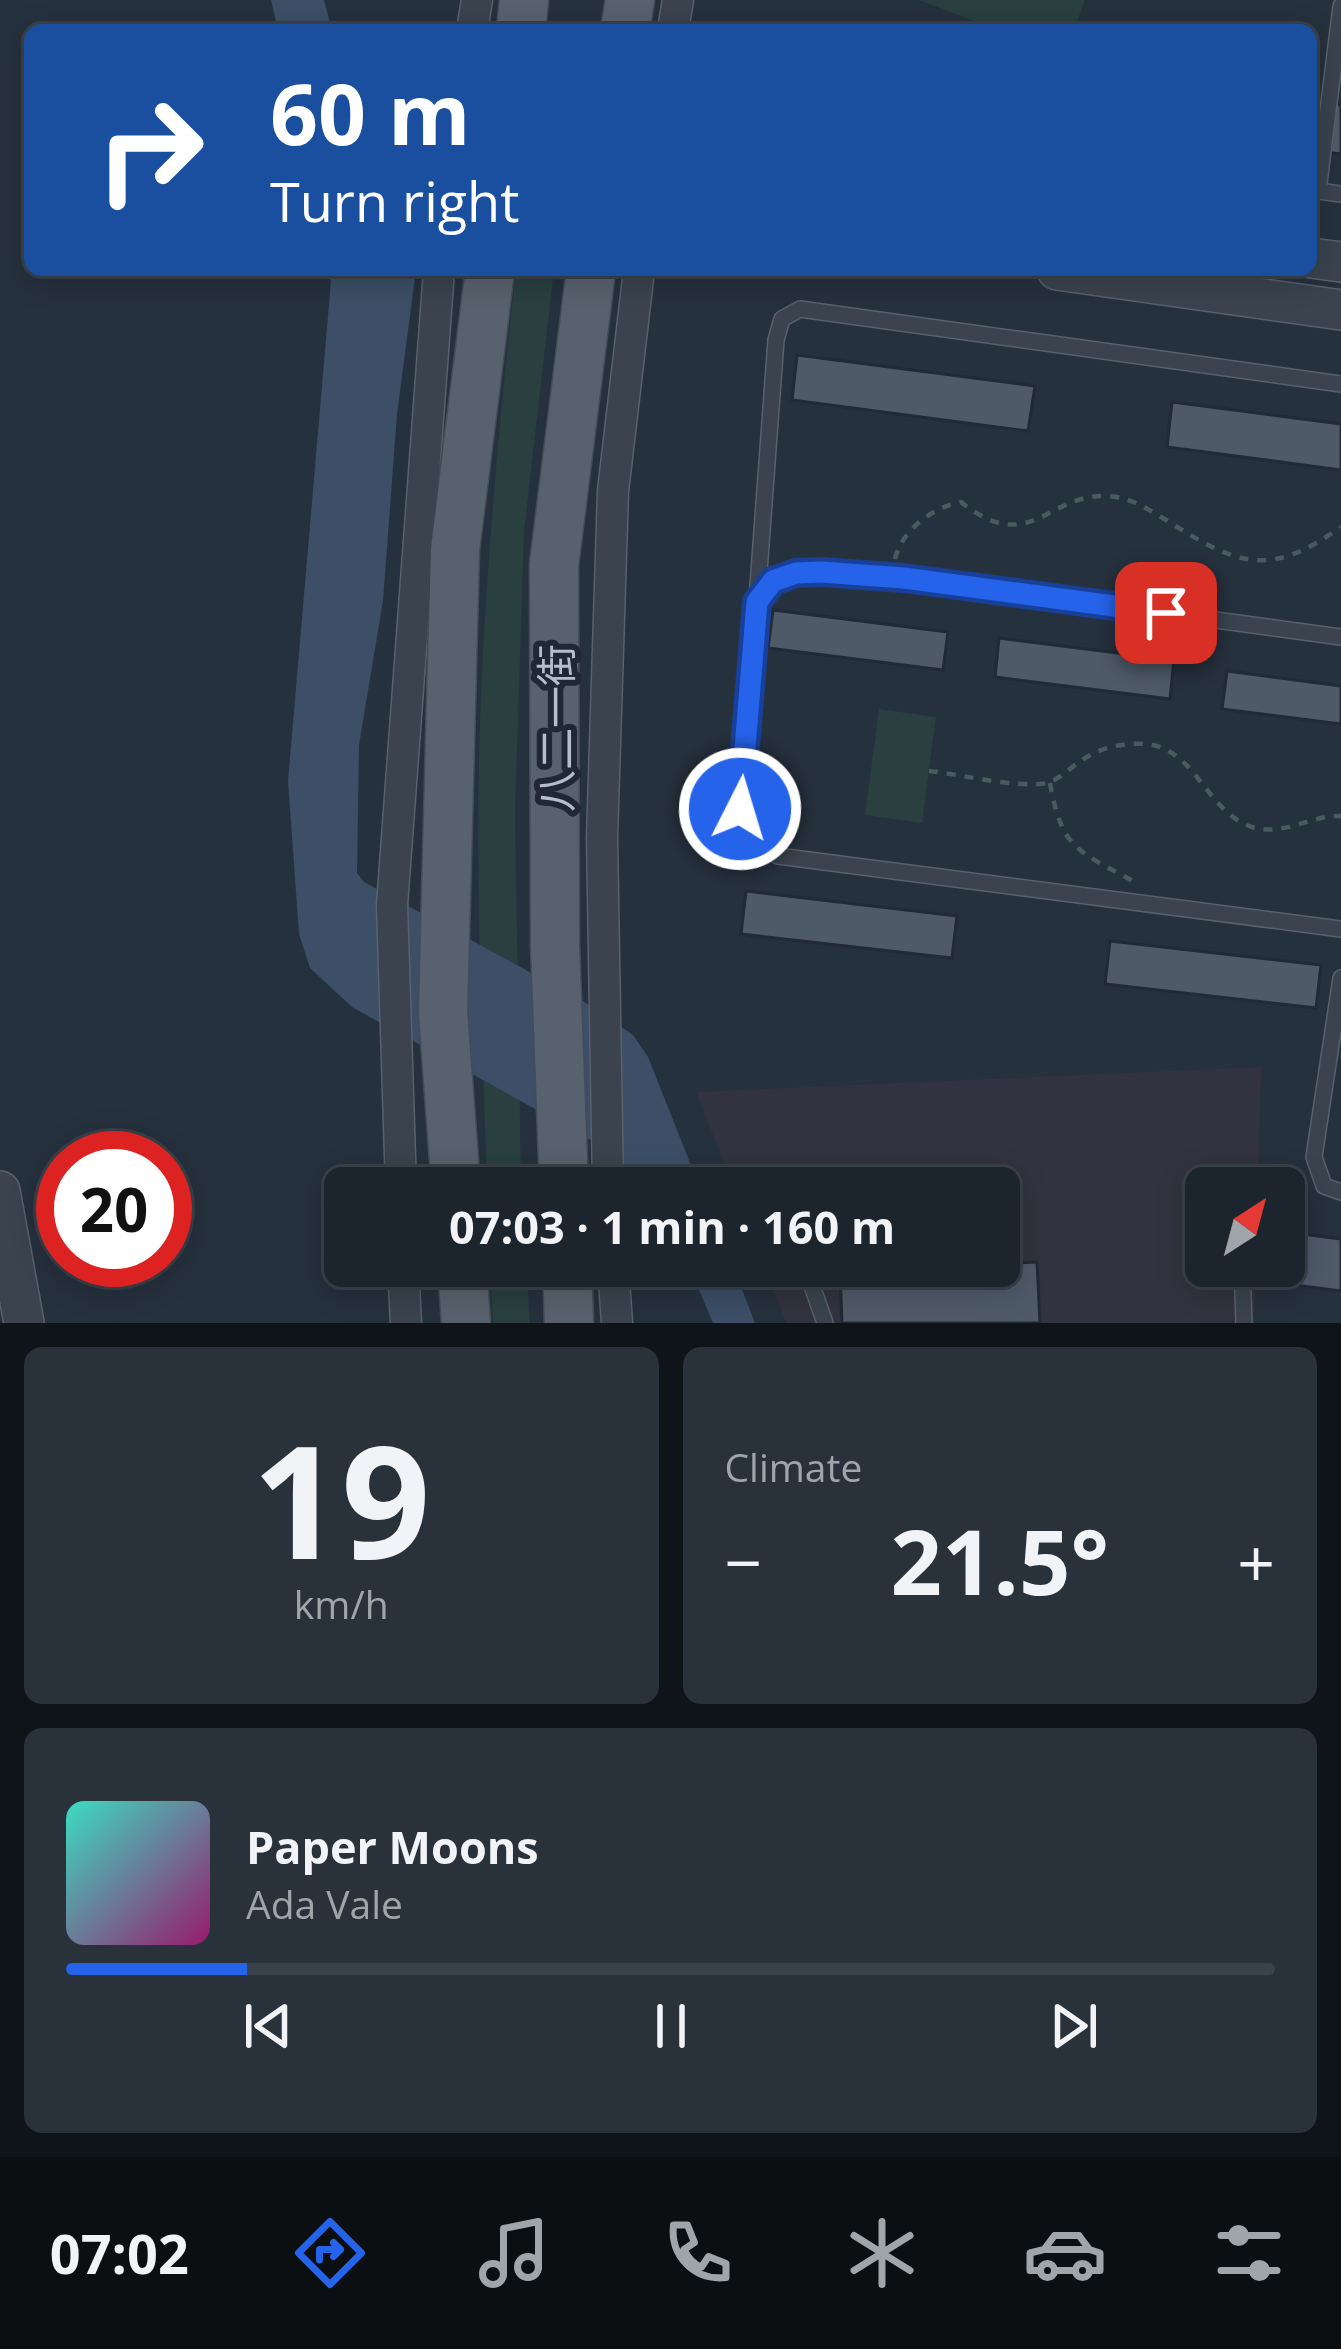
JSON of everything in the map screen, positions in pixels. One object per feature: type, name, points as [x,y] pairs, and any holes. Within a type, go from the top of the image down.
[{"type":"main road","points":[[454,1167],[443,1012],[454,549],[489,276]]},
{"type":"main road","name":"八二一街","points":[[563,1167],[555,945],[554,565],[590,276]]},
{"type":"main road","points":[[568,1287],[569,1323]]},
{"type":"street","points":[[399,1167],[392,904],[440,276]]},
{"type":"street","points":[[608,1167],[602,838],[613,491],[638,276]]},
{"type":"street","points":[[1100,276],[1341,310]]},
{"type":"street","points":[[0,1191],[24,1323]]},
{"type":"street","points":[[405,1287],[406,1323]]},
{"type":"street","points":[[614,1287],[617,1323]]},
{"type":"lane","points":[[1317,177],[1341,6]]},
{"type":"lane","points":[[1341,384],[800,309],[782,319],[776,340],[740,809],[754,844],[778,856],[1341,929]]},
{"type":"lane","points":[[757,602],[773,581],[796,573],[892,577],[1341,637]]},
{"type":"lane","points":[[1341,978],[1314,1157],[1324,1186],[1341,1192]]},
{"type":"lane","points":[[812,1287],[825,1323]]},
{"type":"lane","points":[[1243,1287],[1244,1323]]},
{"type":"path","points":[[892,577],[898,548],[918,523],[946,505],[961,502],[976,514],[1022,525],[1085,499],[1109,495],[1142,505],[1223,554],[1273,562],[1290,558],[1341,527]]},
{"type":"path","points":[[929,771],[1050,783],[1103,749],[1127,743],[1153,745],[1175,755],[1196,773],[1225,812],[1248,826],[1268,831],[1341,816]]},
{"type":"path","points":[[1050,783],[1059,827],[1070,842],[1144,889],[1153,904]]},
{"type":"shaded area","points":[[271,0],[324,0],[330,24],[277,24]]},
{"type":"shaded area","points":[[330,276],[415,276],[397,414],[383,601],[359,745],[357,873],[364,882],[583,1001],[633,1035],[648,1057],[692,1167],[625,1167],[596,1143],[352,1007],[310,968],[299,934],[288,781]]},
{"type":"shaded area","points":[[1261,1067],[1259,1167],[1185,1167],[1185,1287],[1255,1287],[1254,1323],[786,1323],[772,1287],[1020,1287],[1020,1167],[726,1167],[696,1092]]},
{"type":"shaded area","points":[[698,1287],[741,1287],[755,1323],[713,1323]]},
{"type":"green space","points":[[919,0],[1085,0],[1076,24],[982,24]]},
{"type":"green space","points":[[515,276],[553,276],[524,531],[515,812],[521,1167],[486,1167],[478,819],[490,536]]},
{"type":"green space","points":[[879,709],[936,717],[922,823],[865,815]]},
{"type":"green space","points":[[491,1287],[527,1287],[530,1323],[493,1323]]},
{"type":"building","points":[[1317,102],[1341,105],[1341,154],[1317,151]]},
{"type":"building","points":[[797,355],[1035,386],[1028,431],[792,400]]},
{"type":"building","points":[[1172,402],[1341,424],[1341,470],[1167,447]]},
{"type":"building","points":[[773,610],[948,632],[943,670],[768,648]]},
{"type":"building","points":[[999,638],[1174,660],[1170,699],[995,677]]},
{"type":"building","points":[[1227,671],[1341,686],[1341,724],[1222,709]]},
{"type":"building","points":[[746,891],[957,916],[952,958],[741,934]]},
{"type":"building","points":[[1110,941],[1321,965],[1316,1008],[1105,984]]},
{"type":"building","points":[[1305,1234],[1341,1239],[1341,1291],[1305,1286]]},
{"type":"building","points":[[1037,1262],[1040,1323],[842,1323],[841,1287],[1020,1287],[1020,1263]]},
{"type":"route","points":[[740,809],[757,602],[773,581],[796,573],[821,572],[904,578],[1166,613]]}]
